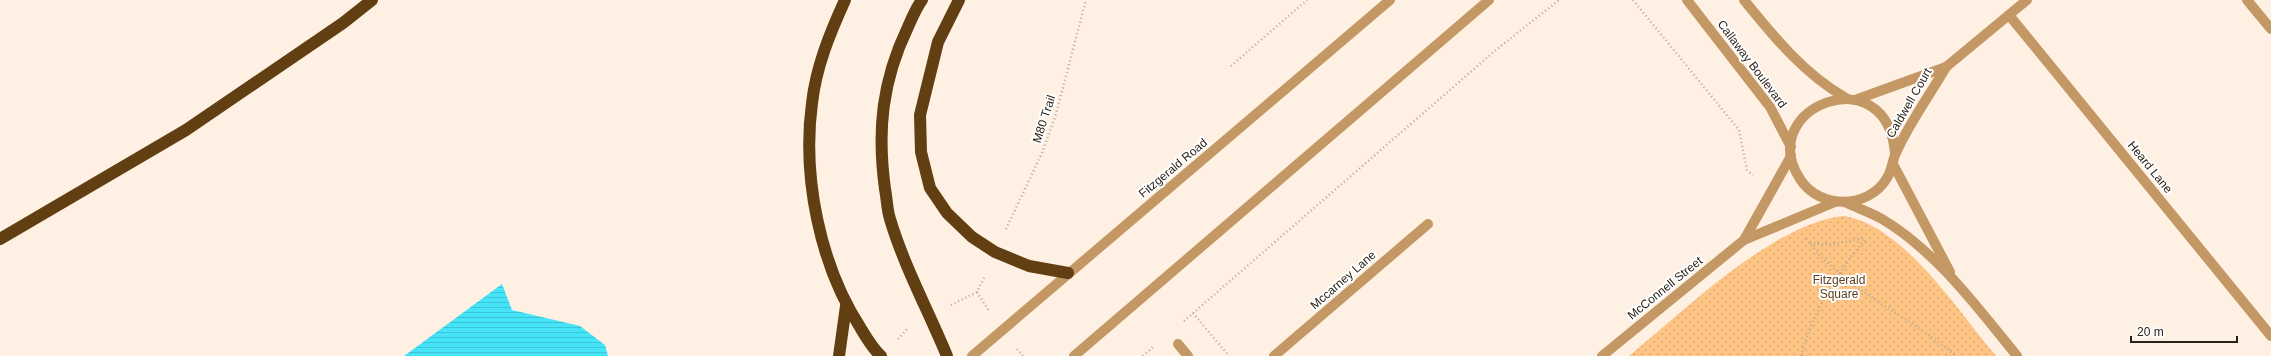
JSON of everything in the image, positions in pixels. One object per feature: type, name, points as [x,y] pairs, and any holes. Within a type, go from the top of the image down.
[{"type":"highway","points":[[0,239],[186,130],[342,23],[372,0]]},
{"type":"highway","points":[[845,0],[820,62],[812,103],[809,139],[818,227],[824,253],[846,306],[881,356]]},
{"type":"highway","points":[[922,0],[899,46],[885,91],[880,132],[889,218],[906,263],[931,316],[947,356]]},
{"type":"highway","points":[[959,0],[938,42],[920,115],[921,152],[930,188],[947,213],[972,237],[995,252],[1029,266],[1068,273]]},
{"type":"highway","points":[[839,356],[846,306]]},
{"type":"street","name":"Fitzgerald Road","points":[[972,356],[1390,0]]},
{"type":"street","points":[[1074,356],[1489,0]]},
{"type":"street","name":"Callaway Boulevard","points":[[1687,0],[1770,107],[1791,152]]},
{"type":"street","points":[[1744,0],[1804,68],[1833,91],[1867,104],[1885,119],[1894,142],[1894,159],[1887,179],[1876,191],[1861,199],[1846,202],[1834,202],[1809,190],[1799,178],[1791,152],[1794,131],[1802,117],[1815,106],[1830,100],[1851,99]]},
{"type":"street","name":"Caldwell Court","points":[[1851,99],[1946,67],[2027,0]]},
{"type":"street","points":[[2247,0],[2271,29]]},
{"type":"street","name":"Heard Lane","points":[[2009,15],[2271,336]]},
{"type":"street","name":"Caldwell Court","points":[[1894,159],[1946,67]]},
{"type":"street","name":"McConnell Street","points":[[1744,240],[1770,194],[1791,152]]},
{"type":"street","points":[[1894,159],[1953,277]]},
{"type":"street","name":"McConnell Street","points":[[1602,356],[1744,240],[1834,202]]},
{"type":"street","points":[[1846,202],[1882,219],[1953,277],[2017,356]]},
{"type":"street","name":"Mccarney Lane","points":[[1274,356],[1428,224]]},
{"type":"street","points":[[1178,344],[1188,356]]},
{"type":"path","name":"M80 Trail","points":[[1006,231],[1042,152],[1056,114],[1086,0]]},
{"type":"path","points":[[1231,66],[1307,0]]},
{"type":"path","points":[[1181,323],[1497,49],[1559,0]]},
{"type":"path","points":[[1634,0],[1735,123],[1741,136],[1747,170],[1770,194]]},
{"type":"path","points":[[1791,220],[1809,243],[1840,275],[1911,321],[1956,356]]},
{"type":"path","points":[[1801,356],[1805,339],[1820,307],[1867,235],[1853,241],[1834,244],[1823,245],[1809,243]]},
{"type":"path","points":[[963,298],[977,292],[987,270]]},
{"type":"path","points":[[977,292],[989,311]]},
{"type":"path","points":[[1193,313],[1229,356]]},
{"type":"path","points":[[1143,356],[1159,342]]},
{"type":"green space","name":"Fitzgerald Square","points":[[1844,216],[1866,223],[1888,236],[1908,253],[1947,295],[1996,356],[1629,356],[1702,294],[1759,252],[1788,234],[1817,222]]},
{"type":"water","points":[[502,284],[512,310],[580,326],[605,345],[608,356],[404,356]]}]
